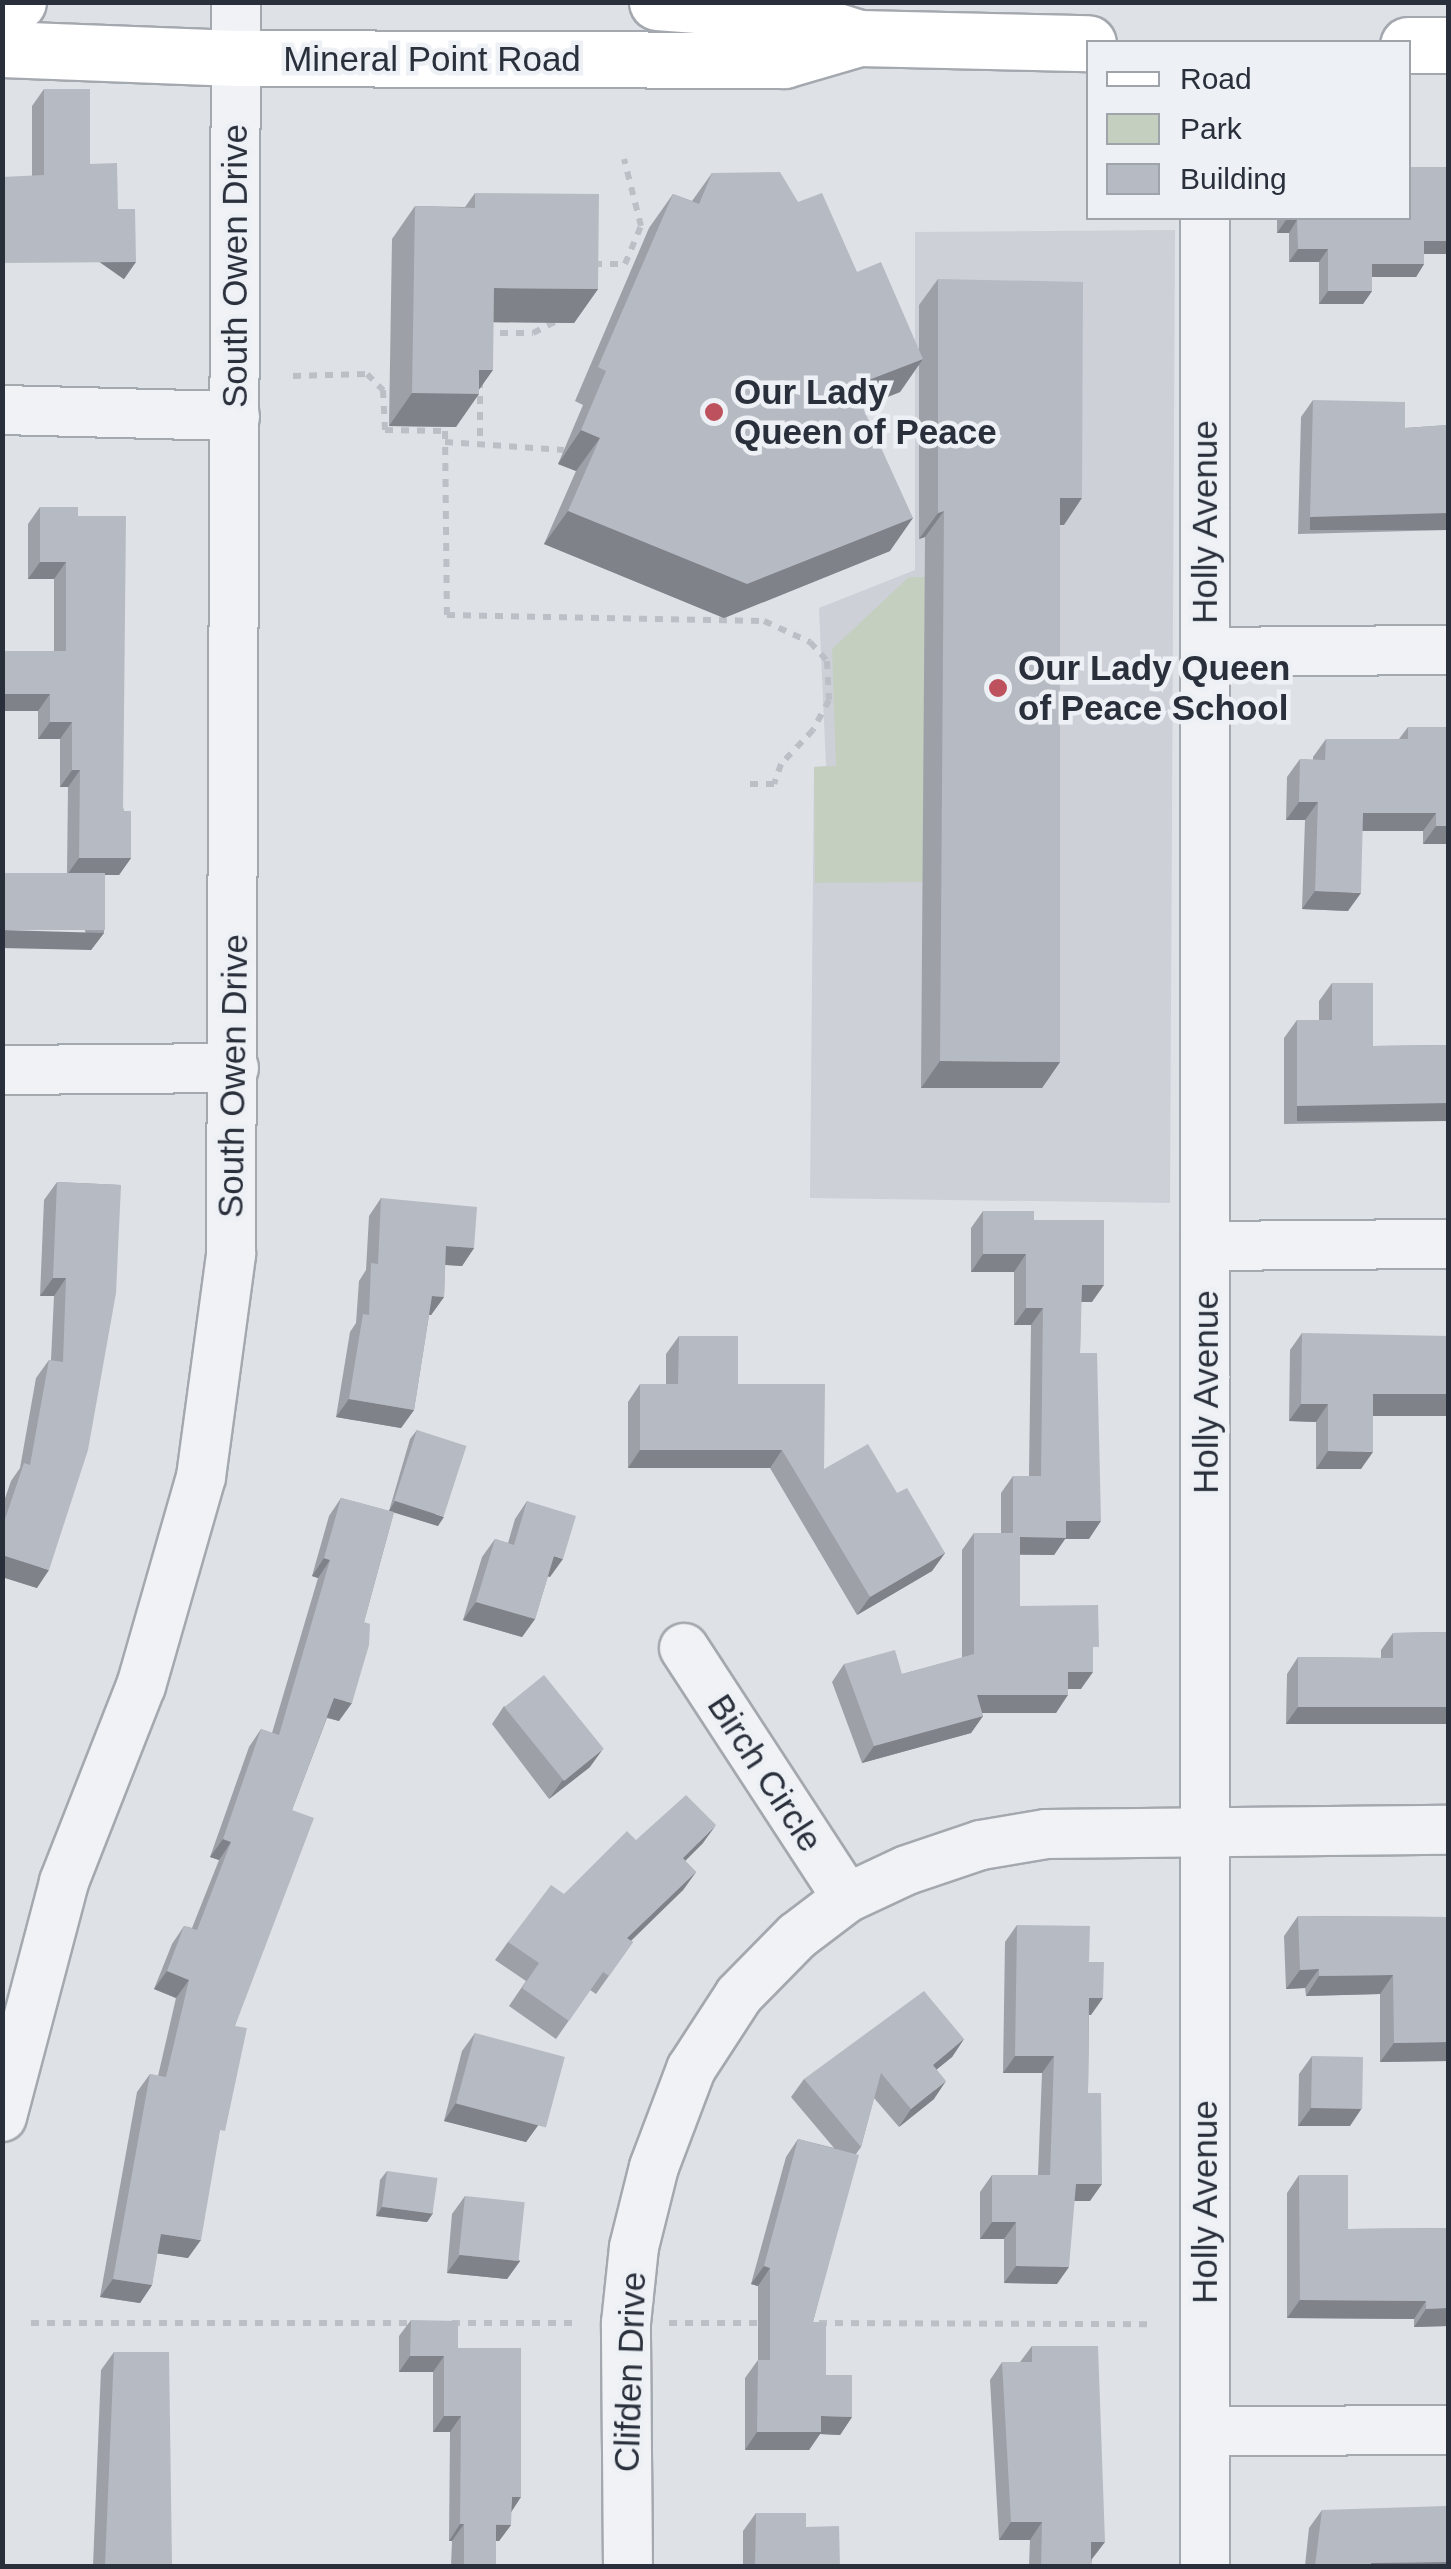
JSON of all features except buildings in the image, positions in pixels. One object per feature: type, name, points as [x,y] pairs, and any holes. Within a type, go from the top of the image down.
[{"type":"main road","points":[[2,4],[18,2]]},
{"type":"main road","name":"Mineral Point Road","points":[[657,2],[773,11],[859,38],[1086,43]]},
{"type":"main road","name":"Mineral Point Road","points":[[2,49],[236,58],[784,60],[859,38]]},
{"type":"main road","points":[[1411,45],[1448,45]]},
{"type":"street","name":"South Owen Drive","points":[[2,2117],[64,1882],[141,1686],[201,1477],[230,1254],[234,1068],[236,2]]},
{"type":"street","name":"Holly Avenue","points":[[1204,220],[1205,2566]]},
{"type":"street","points":[[2,410],[235,416]]},
{"type":"street","points":[[1204,652],[1448,650]]},
{"type":"street","points":[[2,1070],[234,1068]]},
{"type":"street","points":[[1204,1246],[1448,1244]]},
{"type":"street","name":"Birch Circle","points":[[684,1648],[847,1898]]},
{"type":"street","name":"Clifden Drive","points":[[628,2566],[626,2323],[634,2247],[654,2168],[691,2068],[739,1995],[797,1936],[847,1898],[980,1845],[1046,1834],[1448,1830]]},
{"type":"street","points":[[1205,2431],[1448,2430]]},
{"type":"path","points":[[588,280],[598,260],[625,264],[641,226],[624,158]]},
{"type":"path","points":[[480,351],[480,332],[533,332],[572,307]]},
{"type":"path","points":[[480,369],[480,442]]},
{"type":"path","points":[[293,376],[366,374],[383,390],[384,430],[445,431],[447,615],[764,621],[810,642],[826,661],[829,700],[813,730],[780,764],[774,784],[745,784]]},
{"type":"path","points":[[445,442],[564,450]]},
{"type":"path","points":[[30,2323],[420,2323]]},
{"type":"path","points":[[439,2323],[575,2323]]},
{"type":"path","points":[[663,2323],[778,2323]]},
{"type":"path","points":[[797,2323],[1153,2324]]},
{"type":"shaded area","name":"Our Lady Queen of Peace School","points":[[1175,230],[1170,1203],[810,1198],[814,767],[826,766],[819,608],[915,570],[915,232]]},
{"type":"green space","points":[[909,577],[925,577],[923,882],[815,883],[814,767],[836,766],[832,649]]},
{"type":"place","name":"Our Lady Queen of Peace","points":[[714,412]]},
{"type":"place","name":"Our Lady Queen of Peace School","points":[[998,688]]}]
